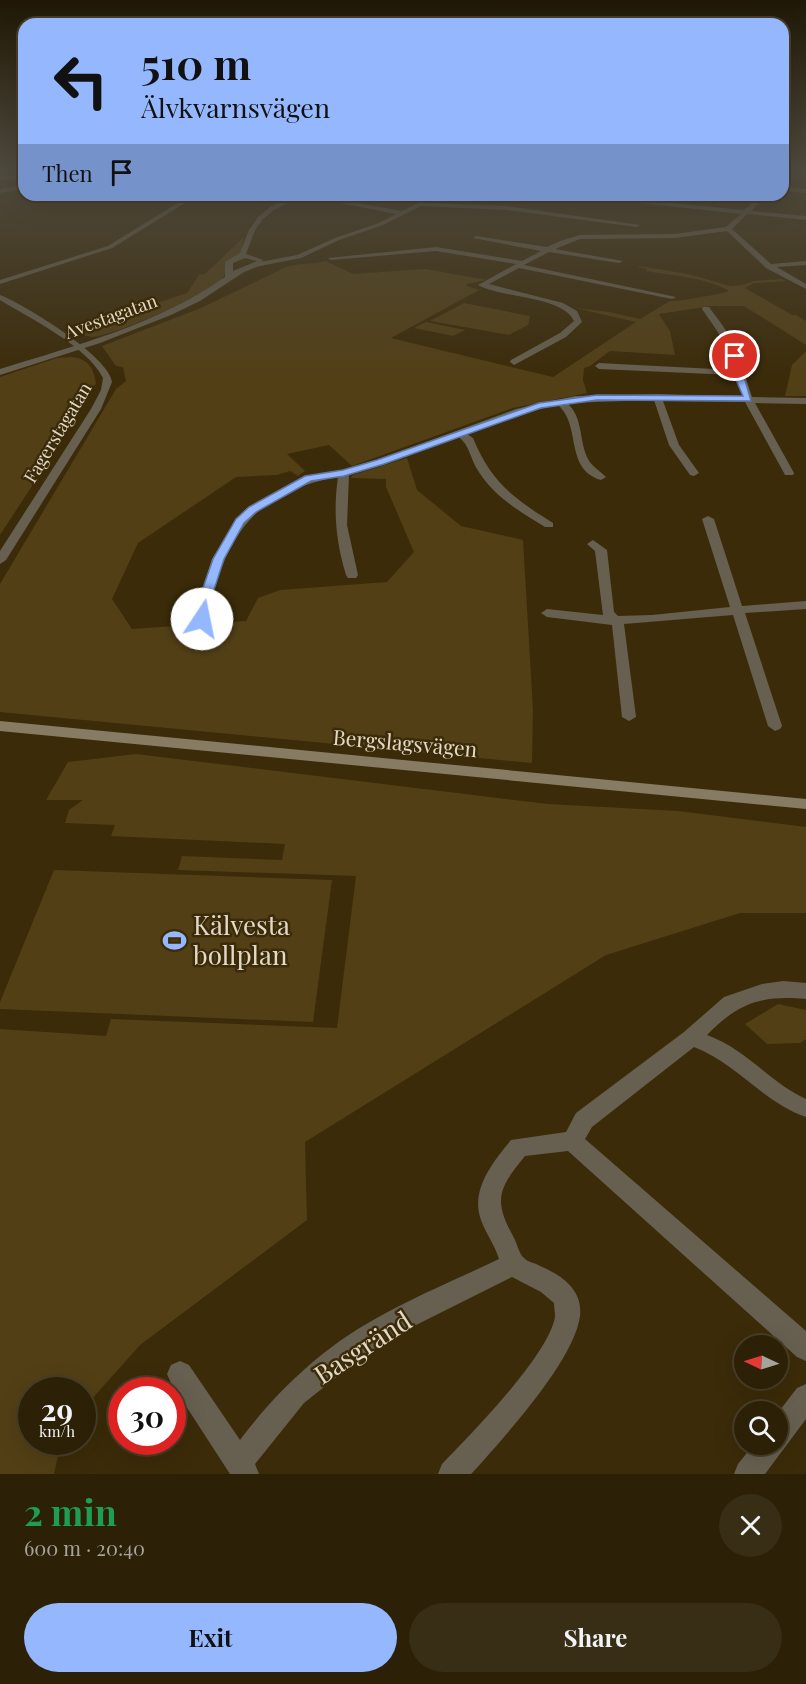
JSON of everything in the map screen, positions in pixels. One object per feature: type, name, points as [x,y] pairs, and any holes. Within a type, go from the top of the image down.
[{"type":"main road","name":"Bergslagsvägen","points":[[0,726],[806,804]]},
{"type":"street","points":[[0,282],[110,247],[120,241]]},
{"type":"street","points":[[227,280],[230,273],[230,261],[240,257],[248,247],[249,241]]},
{"type":"street","name":"Avestagatan","points":[[240,257],[283,262],[336,241]]},
{"type":"street","points":[[491,241],[619,261]]},
{"type":"street","points":[[514,362],[563,335],[578,322],[574,313],[560,304],[482,285],[566,241]]},
{"type":"street","points":[[741,241],[770,266],[806,287]]},
{"type":"street","points":[[248,247],[257,260]]},
{"type":"street","points":[[331,258],[436,249],[520,264],[672,297]]},
{"type":"street","name":"Avestagatan","points":[[0,372],[171,313],[212,292],[257,260]]},
{"type":"street","points":[[770,266],[806,263]]},
{"type":"street","name":"Avestagatan","points":[[229,266],[248,267]]},
{"type":"street","name":"Fagerstagatan","points":[[0,297],[92,356],[105,371],[107,384],[103,396],[0,560]]},
{"type":"street","points":[[706,309],[727,339],[735,356],[738,373],[748,399],[789,473]]},
{"type":"street","points":[[599,366],[738,373]]},
{"type":"street","points":[[202,619],[202,608],[218,559],[240,521],[252,509],[308,478],[344,473],[381,462],[519,411],[560,402],[597,397],[806,401]]},
{"type":"street","points":[[657,397],[674,445],[694,473]]},
{"type":"street","points":[[560,402],[570,411],[578,451],[591,472],[602,477]]},
{"type":"street","points":[[460,434],[468,438],[480,468],[490,483],[510,501],[549,525]]},
{"type":"street","points":[[344,473],[339,514],[344,550],[352,575]]},
{"type":"street","points":[[708,519],[775,726]]},
{"type":"street","points":[[593,544],[601,550],[608,613],[618,624],[629,717]]},
{"type":"street","points":[[547,613],[653,620],[736,609],[806,605]]},
{"type":"street","points":[[572,1141],[584,1120],[691,1038],[731,1002],[773,991],[806,991]]},
{"type":"street","points":[[691,1038],[712,1044],[746,1066],[770,1089],[796,1106],[806,1108]]},
{"type":"street","points":[[453,1474],[505,1418],[553,1349],[567,1322],[569,1310],[565,1297],[546,1282],[512,1265],[511,1253],[496,1228],[488,1203],[494,1181],[519,1147],[572,1141],[806,1348]]},
{"type":"street","name":"Basgränd","points":[[180,1374],[242,1468],[269,1423],[295,1394],[339,1359],[383,1328],[512,1265]]},
{"type":"street","points":[[788,1421],[806,1397]]},
{"type":"street","points":[[748,1474],[763,1455]]},
{"type":"shaded area","points":[[240,241],[243,241],[241,254],[225,262],[225,273],[222,279],[200,294],[119,330],[92,337],[74,334],[93,329],[82,323],[92,318],[103,321],[187,293],[199,275],[205,274]]},
{"type":"shaded area","points":[[326,261],[353,274],[425,269],[487,280],[467,284],[466,286],[479,290],[391,338],[553,377],[636,322],[575,308],[640,319],[670,301],[699,298],[729,291],[700,280],[646,271],[647,269],[639,266],[688,274],[730,286],[782,279],[786,281],[754,283],[745,288],[806,321],[806,345],[744,306],[711,306],[659,314],[670,331],[675,355],[610,351],[584,368],[583,380],[587,393],[513,408],[352,466],[329,445],[287,454],[305,471],[298,476],[290,471],[277,475],[236,477],[138,543],[112,599],[132,629],[246,621],[258,598],[280,590],[387,582],[414,552],[386,487],[386,479],[350,478],[353,475],[407,458],[417,490],[461,526],[523,540],[533,710],[532,763],[0,712],[0,584],[116,389],[126,381],[123,367],[116,366],[102,346],[201,308],[286,267]]},
{"type":"shaded area","points":[[464,303],[530,316],[528,325],[509,335],[430,321]]},
{"type":"shaded area","points":[[426,322],[465,330],[453,336],[414,328]]},
{"type":"shaded area","points":[[806,351],[806,396],[785,396],[792,365]]},
{"type":"shaded area","points":[[72,357],[89,365],[96,383],[0,535],[0,377],[57,358]]},
{"type":"shaded area","points":[[136,754],[548,804],[678,811],[806,827],[806,913],[740,913],[606,955],[305,1142],[307,1220],[140,1345],[112,1377],[108,1377],[108,1381],[96,1394],[96,1377],[18,1377],[18,1455],[58,1455],[54,1474],[0,1474],[0,1029],[106,1036],[111,1019],[337,1028],[356,876],[178,870],[182,856],[282,860],[285,844],[111,836],[115,825],[65,823],[69,810],[83,800],[46,800],[68,762]]},
{"type":"shaded area","name":"Kälvesta bollplan","points":[[54,870],[332,880],[313,1022],[0,1009],[0,1002]]},
{"type":"shaded area","points":[[778,1004],[806,1010],[806,1039],[800,1043],[767,1044],[745,1024]]},
{"type":"place","name":"Kälvesta bollplan","points":[[175,941]]},
{"type":"route","points":[[202,619],[202,608],[218,559],[240,521],[252,509],[308,478],[344,473],[381,462],[519,411],[575,399],[597,397],[748,399],[738,373],[735,356]]}]
